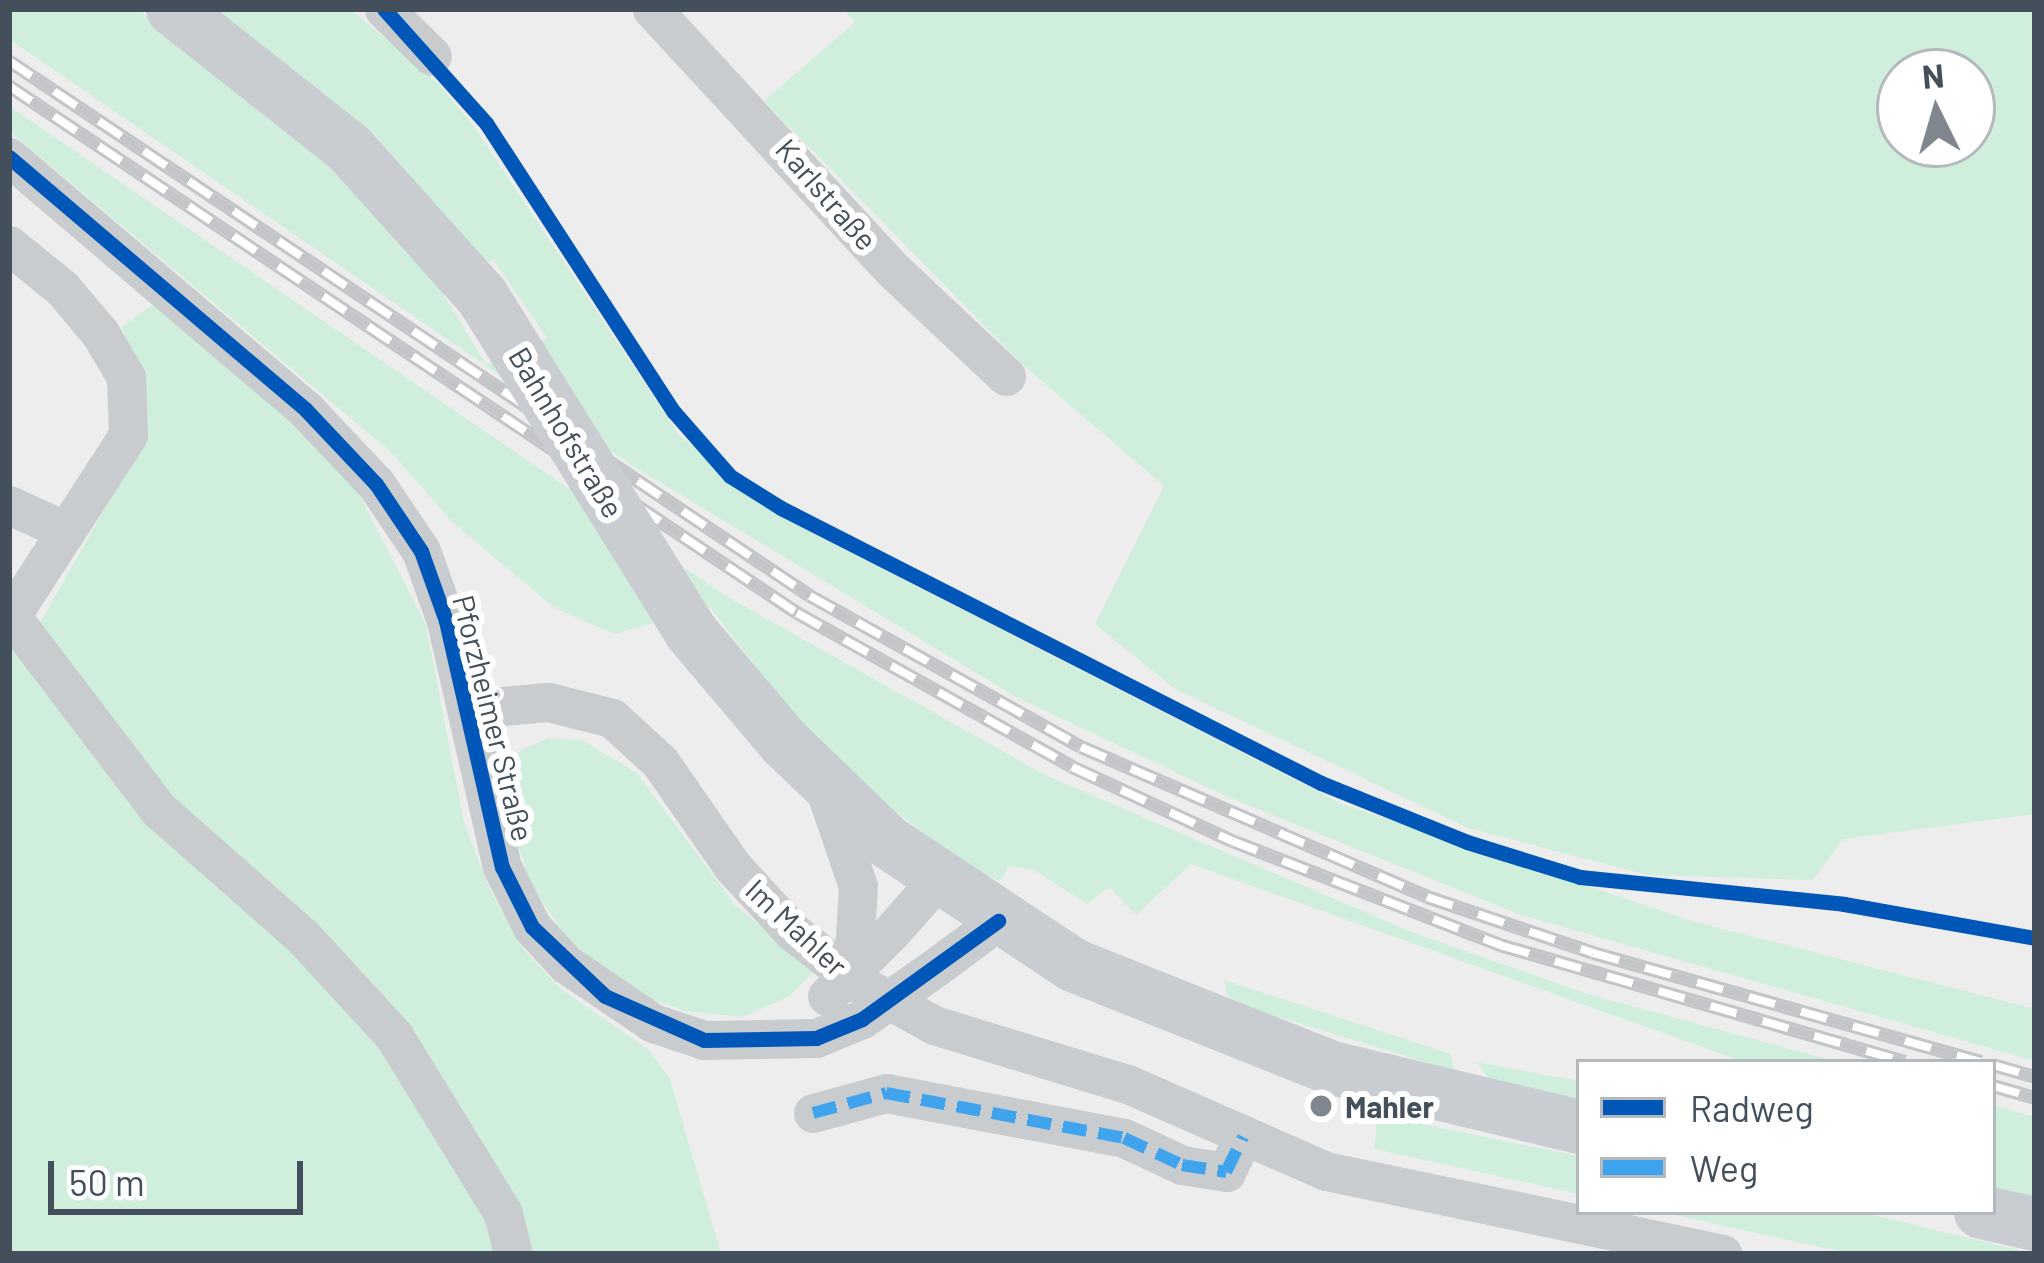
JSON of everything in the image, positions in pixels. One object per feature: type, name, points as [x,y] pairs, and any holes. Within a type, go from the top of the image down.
[{"type":"main road","name":"Bahnhofstraße","points":[[172,9],[350,148],[482,296],[691,632],[823,783],[937,880],[998,921],[1136,996],[1263,1046],[1576,1126]]},
{"type":"main road","points":[[1994,1215],[2035,1224]]},
{"type":"street","points":[[384,9],[432,56]]},
{"type":"street","name":"Karlstraße","points":[[652,9],[893,270],[1006,376]]},
{"type":"street","name":"Pforzheimer Straße","points":[[9,158],[306,410],[376,484],[421,551],[469,710],[502,867],[532,927],[605,996],[653,1023],[704,1040],[816,1038],[862,1018],[998,921]]},
{"type":"street","points":[[9,245],[62,288],[126,377],[128,435],[10,617],[159,810],[304,938],[394,1036],[503,1213],[513,1254]]},
{"type":"street","points":[[9,506],[66,531]]},
{"type":"street","name":"Im Mahler","points":[[469,710],[548,702],[612,718],[660,762],[776,916],[858,983],[934,1025],[1130,1085],[1326,1172],[1722,1254]]},
{"type":"street","points":[[823,783],[876,921]]},
{"type":"street","points":[[757,1041],[840,983],[876,921],[937,880]]},
{"type":"street","points":[[813,1112],[886,1093],[1124,1138],[1182,1165],[1226,1172],[1243,1137]]},
{"type":"green space","points":[[9,9],[136,9],[231,72],[326,151],[443,293],[486,365],[547,338],[493,259],[484,265],[205,9],[350,9],[439,84],[475,128],[679,435],[789,521],[1342,804],[1692,921],[2035,1009],[2035,1061],[1521,915],[1228,797],[1018,698],[631,465],[9,39]]},
{"type":"green space","points":[[843,9],[2035,9],[2035,814],[1843,839],[1813,880],[1647,875],[1468,828],[1175,689],[1095,624],[1164,486],[1023,365],[764,101],[855,22]]},
{"type":"green space","points":[[9,106],[726,596],[1045,775],[1414,933],[1588,994],[1827,1059],[1736,1059],[1191,864],[1136,915],[1109,887],[1087,904],[1034,870],[1009,866],[1000,881],[969,867],[828,761],[710,607],[614,634],[555,608],[452,522],[392,453],[9,131]]},
{"type":"green space","points":[[160,299],[307,433],[359,494],[426,625],[464,822],[489,888],[525,951],[561,989],[649,1050],[670,1079],[721,1254],[9,1254],[9,647],[41,621],[145,438],[137,373],[122,327]]},
{"type":"green space","points":[[549,738],[582,740],[637,773],[735,905],[814,971],[788,997],[742,1017],[684,1011],[623,989],[566,937],[532,886],[510,824],[503,777],[521,750]]},
{"type":"green space","points":[[1224,980],[1451,1054],[1454,1071],[1266,1013],[1228,997]]},
{"type":"green space","points":[[1477,1062],[1576,1080],[1576,1099],[1490,1081]]},
{"type":"green space","points":[[1996,1106],[2035,1117],[2035,1198],[1996,1190]]},
{"type":"green space","points":[[1378,1115],[1576,1155],[1576,1193],[1374,1149]]},
{"type":"green space","points":[[1675,1215],[1872,1215],[2035,1254],[1852,1254]]},
{"type":"railway","points":[[9,61],[810,596],[1081,747],[1427,897],[1593,953],[1970,1059]]},
{"type":"railway","points":[[9,86],[797,613],[1072,767],[1232,841],[1503,946],[1895,1059]]},
{"type":"railway","points":[[1996,1066],[2035,1077]]},
{"type":"railway","points":[[1996,1087],[2035,1098]]},
{"type":"marked path","points":[[813,1113],[886,1093],[1124,1138],[1182,1165],[1226,1172],[1243,1137]]},
{"type":"cycle path","points":[[384,9],[486,123],[674,412],[730,476],[781,508],[1321,783],[1467,842],[1580,877],[1844,904],[2035,938]]},
{"type":"cycle path","points":[[9,157],[306,410],[376,484],[421,551],[446,621],[502,867],[532,927],[605,996],[704,1040],[816,1038],[862,1019],[998,921]]},
{"type":"place","name":"Mahler","points":[[1321,1106]]}]
